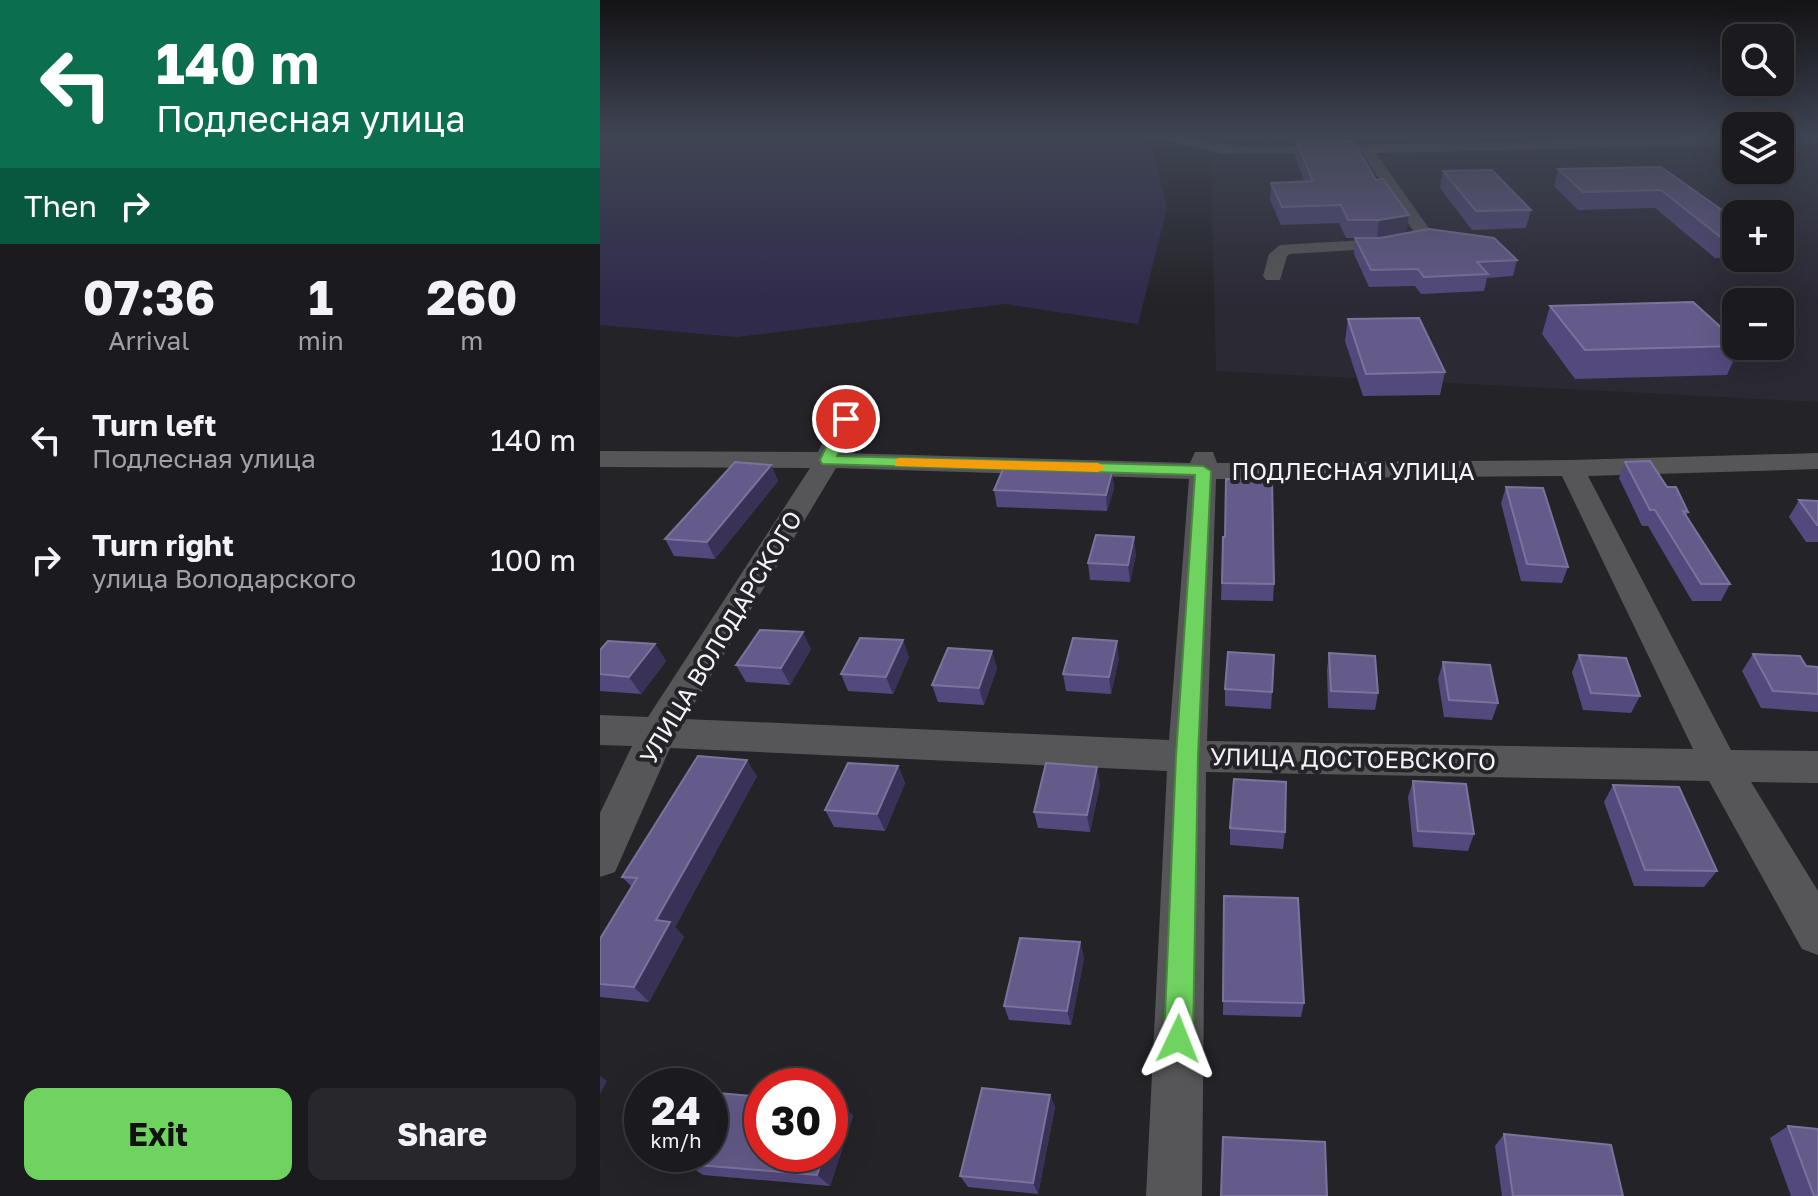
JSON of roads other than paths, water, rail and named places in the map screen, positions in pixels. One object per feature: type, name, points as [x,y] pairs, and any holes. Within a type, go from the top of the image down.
[{"type":"street","points":[[1273,276],[1278,254],[1286,249],[1377,246],[1433,238],[1397,190]]},
{"type":"street","name":"УЛИЦА ВОЛОДАРСКОГО","points":[[600,858],[658,732],[828,460],[846,419]]},
{"type":"street","name":"ПОДЛЕСНАЯ УЛИЦА","points":[[600,459],[1571,468],[1818,461]]},
{"type":"street","points":[[1174,1196],[1187,756],[1204,464]]},
{"type":"street","points":[[1571,468],[1719,763],[1818,933]]},
{"type":"street","name":"УЛИЦА ДОСТОЕВСКОГО","points":[[600,730],[1187,756],[1818,767]]}]
